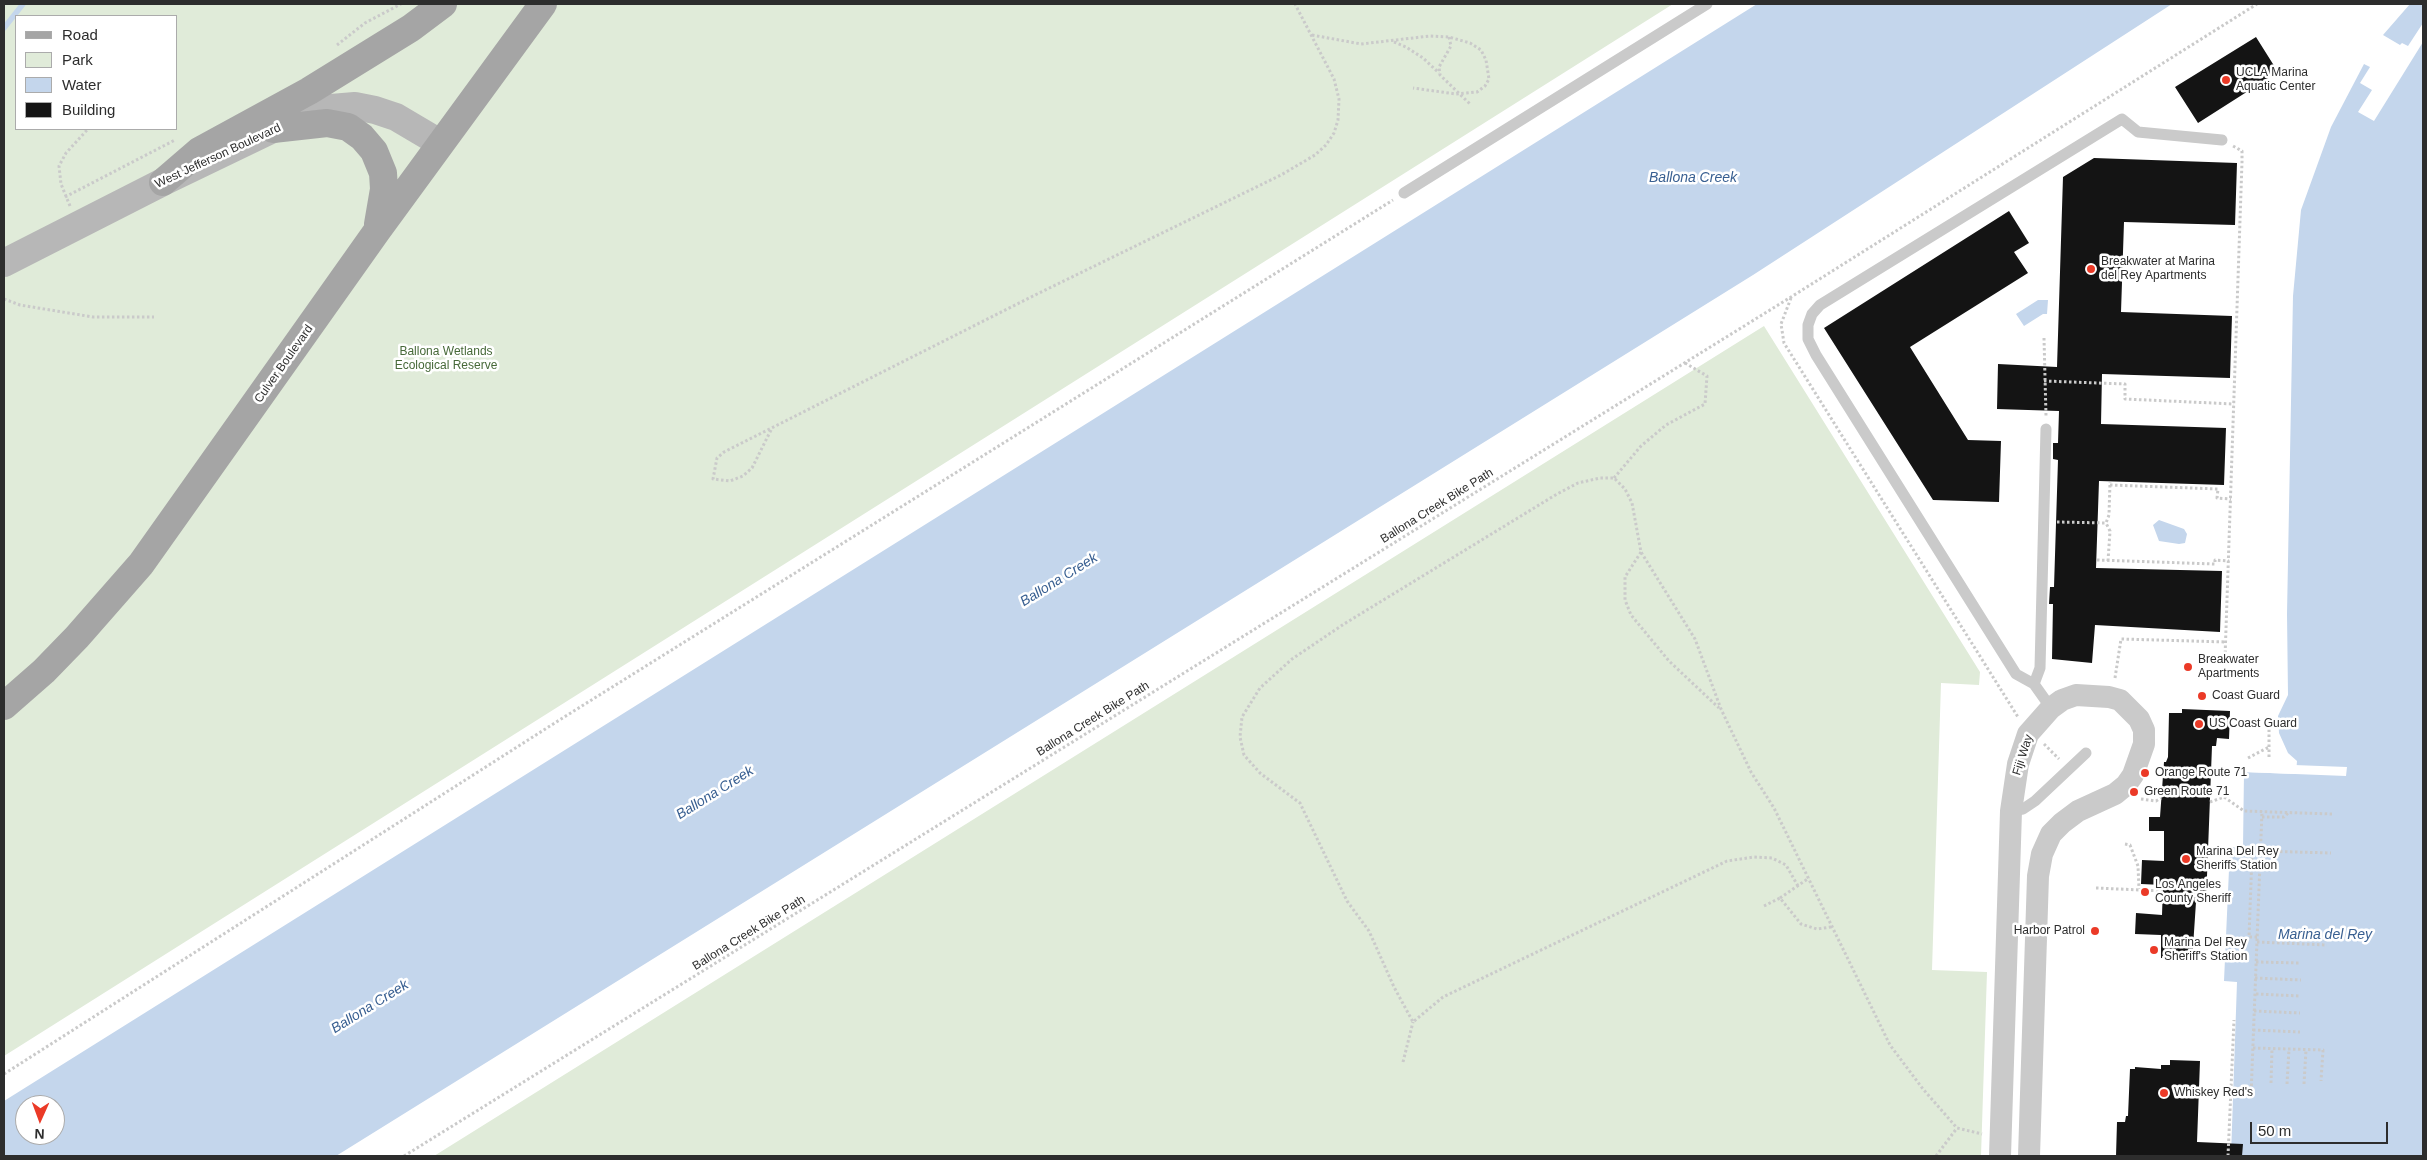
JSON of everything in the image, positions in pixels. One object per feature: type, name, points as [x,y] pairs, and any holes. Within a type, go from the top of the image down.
[{"type":"main road","points":[[163,182],[199,151],[309,91],[411,28],[443,4]]},
{"type":"main road","name":"Culver Boulevard","points":[[4,706],[44,671],[78,637],[141,564],[440,143],[543,4]]},
{"type":"main road","name":"West Jefferson Boulevard","points":[[4,263],[163,182],[273,129],[331,108],[355,106],[396,117],[440,143]]},
{"type":"main road","points":[[273,129],[327,123],[348,127],[362,137],[374,151],[383,173],[384,189],[377,231]]},
{"type":"street","name":"Fiji Way","points":[[2000,1146],[2011,811],[2018,764],[2028,734],[2051,708],[2062,700],[2076,695],[2109,696]]},
{"type":"street","points":[[2000,1146],[2029,1146],[2038,876],[2042,854],[2051,834],[2062,822],[2083,808],[2115,794],[2126,786],[2133,775],[2144,744],[2144,730],[2139,719],[2120,700],[2109,696]]},
{"type":"lane","points":[[1404,193],[1707,4]]},
{"type":"lane","points":[[2051,708],[2034,684],[2016,674],[1816,356],[1808,339],[1807,331],[1812,314],[1820,305],[2124,114],[2138,132],[2222,140]]},
{"type":"lane","points":[[2034,684],[2040,668],[2046,429]]},
{"type":"lane","points":[[2011,811],[2023,809],[2035,802],[2086,753]]},
{"type":"path","points":[[771,430],[752,468],[743,476],[730,481],[713,479],[717,458],[724,452],[771,430],[1033,296],[1281,175],[1315,155],[1326,145],[1334,133],[1339,109],[1334,79],[1295,4]]},
{"type":"path","name":"Ballona Creek Bike Path","points":[[404,1156],[1685,363],[2257,4]]},
{"type":"path","points":[[1312,35],[1360,44],[1430,36],[1449,37],[1470,43],[1481,50],[1486,60],[1489,79],[1485,86],[1477,92],[1461,94],[1413,88]]},
{"type":"path","points":[[1440,75],[1439,67],[1450,46],[1449,37]]},
{"type":"path","points":[[1390,42],[1412,50],[1432,64],[1440,75],[1470,104]]},
{"type":"path","points":[[79,224],[65,196],[59,166],[66,153],[87,130]]},
{"type":"path","points":[[2222,140],[2242,151],[2225,658]]},
{"type":"path","points":[[4,1074],[595,698],[1404,193]]},
{"type":"path","points":[[1791,297],[1781,324],[1784,343],[2028,734]]},
{"type":"path","points":[[4,299],[20,305],[93,317],[154,317]]},
{"type":"path","points":[[2044,338],[2046,429]]},
{"type":"path","points":[[1614,478],[1641,446],[1660,431],[1705,404],[1707,376],[1685,363]]},
{"type":"path","points":[[2044,381],[2125,384],[2124,399],[2234,404]]},
{"type":"path","points":[[1413,1022],[1394,988],[1369,931],[1347,900],[1300,803],[1260,773],[1244,755],[1240,737],[1242,716],[1260,688],[1292,659],[1344,624],[1557,494],[1578,483],[1600,478],[1614,478],[1625,489],[1632,503],[1641,552],[1695,639],[1721,710],[1751,772],[1774,808],[1890,1045],[1923,1090],[1957,1128],[1982,1134],[2000,1146]]},
{"type":"path","points":[[2108,561],[2110,531],[2106,523],[2109,515],[2110,484],[2218,489],[2217,498],[2231,499]]},
{"type":"path","points":[[2044,522],[2106,523]]},
{"type":"path","points":[[1641,552],[1625,577],[1625,600],[1631,615],[1669,661],[1721,710]]},
{"type":"path","points":[[2097,560],[2215,564],[2215,560],[2229,561]]},
{"type":"path","points":[[2109,696],[2118,669],[2121,639],[2226,642]]},
{"type":"path","points":[[2269,716],[2269,757]]},
{"type":"path","points":[[2248,758],[2268,747]]},
{"type":"path","points":[[2140,799],[2156,800],[2161,798]]},
{"type":"path","points":[[2210,802],[2224,798],[2244,811],[2332,814]]},
{"type":"path","points":[[2251,1096],[2262,811]]},
{"type":"path","points":[[2262,817],[2284,817],[2289,812]]},
{"type":"path","points":[[2124,844],[2130,845],[2138,866],[2139,889]]},
{"type":"path","points":[[2220,851],[2331,853]]},
{"type":"path","points":[[2257,937],[2249,937],[2249,934],[2252,855],[2259,853]]},
{"type":"path","points":[[1403,1062],[1413,1022],[1443,997],[1727,861],[1754,857],[1772,858],[1786,865],[1798,886]]},
{"type":"path","points":[[1764,906],[1780,898],[1809,878]]},
{"type":"path","points":[[2096,888],[2163,891]]},
{"type":"path","points":[[1780,898],[1801,924],[1817,928],[1831,927]]},
{"type":"path","points":[[2257,942],[2327,944]]},
{"type":"path","points":[[2256,962],[2301,962]]},
{"type":"path","points":[[2255,978],[2301,980]]},
{"type":"path","points":[[2255,994],[2300,996]]},
{"type":"path","points":[[2254,1011],[2300,1013]]},
{"type":"path","points":[[2228,1156],[2234,1020]]},
{"type":"path","points":[[2253,1030],[2300,1032]]},
{"type":"path","points":[[2253,1048],[2323,1050],[2321,1081]]},
{"type":"path","points":[[2271,1083],[2272,1049]]},
{"type":"path","points":[[2288,1084],[2289,1049]]},
{"type":"path","points":[[2304,1084],[2306,1050]]},
{"type":"path","points":[[1936,1156],[1957,1128]]},
{"type":"green space","name":"Ballona Wetlands Ecological Reserve","points":[[4,4],[1673,4],[4,1056]]},
{"type":"green space","points":[[1764,326],[1980,672],[1979,685],[1941,683],[1932,970],[1987,972],[1981,1156],[434,1156]]},
{"type":"water","name":"Ballona Creek","points":[[1757,4],[2172,4],[1753,275],[336,1156],[4,1156],[4,1101]]},
{"type":"water","name":"Marina del Rey","points":[[2401,4],[2423,4],[2423,1156],[2231,1156],[2237,982],[2224,981],[2230,847],[2243,847],[2244,772],[2296,774],[2297,761],[2288,753],[2279,733],[2278,716],[2295,206],[2323,120]]},
{"type":"water","points":[[2038,300],[2048,300],[2047,314],[2043,314],[2024,326],[2016,314]]},
{"type":"water","points":[[2159,520],[2184,529],[2187,534],[2185,543],[2159,541],[2153,525]]},
{"type":"pier","points":[[2397,4],[2410,4],[2383,35],[2400,45],[2402,43],[2408,46],[2423,23],[2423,42],[2374,121],[2358,112],[2372,90],[2360,83],[2370,67],[2364,64],[2331,127],[2301,210],[2293,296],[2287,614],[2288,695],[2278,716],[2275,716],[2276,473],[2283,292],[2292,205],[2321,119],[2351,57],[2372,27]]},
{"type":"pier","points":[[2294,765],[2347,767],[2346,776],[2244,772],[2244,770],[2294,772]]},
{"type":"building","name":"UCLA Marina Aquatic Center","points":[[2256,37],[2278,72],[2198,123],[2175,87]]},
{"type":"building","points":[[2094,158],[2237,163],[2235,225],[2124,222],[2121,312],[2232,316],[2230,378],[2102,374],[2101,424],[2226,428],[2224,485],[2099,481],[2096,568],[2222,571],[2220,632],[2095,625],[2092,663],[2052,659],[2053,604],[2049,604],[2050,587],[2054,587],[2058,460],[2053,459],[2053,443],[2058,443],[2059,411],[1997,409],[1998,364],[2057,367],[2063,177]]},
{"type":"building","points":[[2009,211],[2029,243],[2014,252],[2028,273],[1910,347],[1968,440],[2001,441],[1999,502],[1933,500],[1824,328]]},
{"type":"building","name":"Marina Del Rey Sheriffs Station","points":[[2182,709],[2230,711],[2229,739],[2217,738],[2216,746],[2212,746],[2206,902],[2196,902],[2192,962],[2166,961],[2166,958],[2161,958],[2161,935],[2135,934],[2136,913],[2162,915],[2163,885],[2141,884],[2142,860],[2164,861],[2164,831],[2149,831],[2149,817],[2160,817],[2164,762],[2166,762],[2168,757],[2169,713],[2182,713]]},
{"type":"building","name":"Whiskey Red's","points":[[2170,1060],[2200,1061],[2197,1142],[2243,1144],[2242,1156],[2116,1156],[2117,1122],[2125,1122],[2126,1116],[2128,1116],[2130,1069],[2135,1069],[2135,1067],[2161,1069],[2161,1065],[2170,1065]]},
{"type":"waterway","points":[[4,28],[23,4]]},
{"type":"place","name":"UCLA Marina Aquatic Center","points":[[2226,80]]},
{"type":"place","name":"Breakwater at Marina del Rey Apartments","points":[[2091,269]]},
{"type":"place","name":"Breakwater Apartments","points":[[2188,667]]},
{"type":"place","name":"Coast Guard","points":[[2202,696]]},
{"type":"place","name":"US Coast Guard","points":[[2199,724]]},
{"type":"place","name":"Orange Route 71","points":[[2145,773]]},
{"type":"place","name":"Green Route 71","points":[[2134,792]]},
{"type":"place","name":"Marina Del Rey Sheriffs Station","points":[[2186,859]]},
{"type":"place","name":"Los Angeles County Sheriff","points":[[2145,892]]},
{"type":"place","name":"Harbor Patrol","points":[[2095,931]]},
{"type":"place","name":"Marina Del Rey Sheriff's Station","points":[[2154,950]]},
{"type":"place","name":"Whiskey Red's","points":[[2164,1093]]}]
